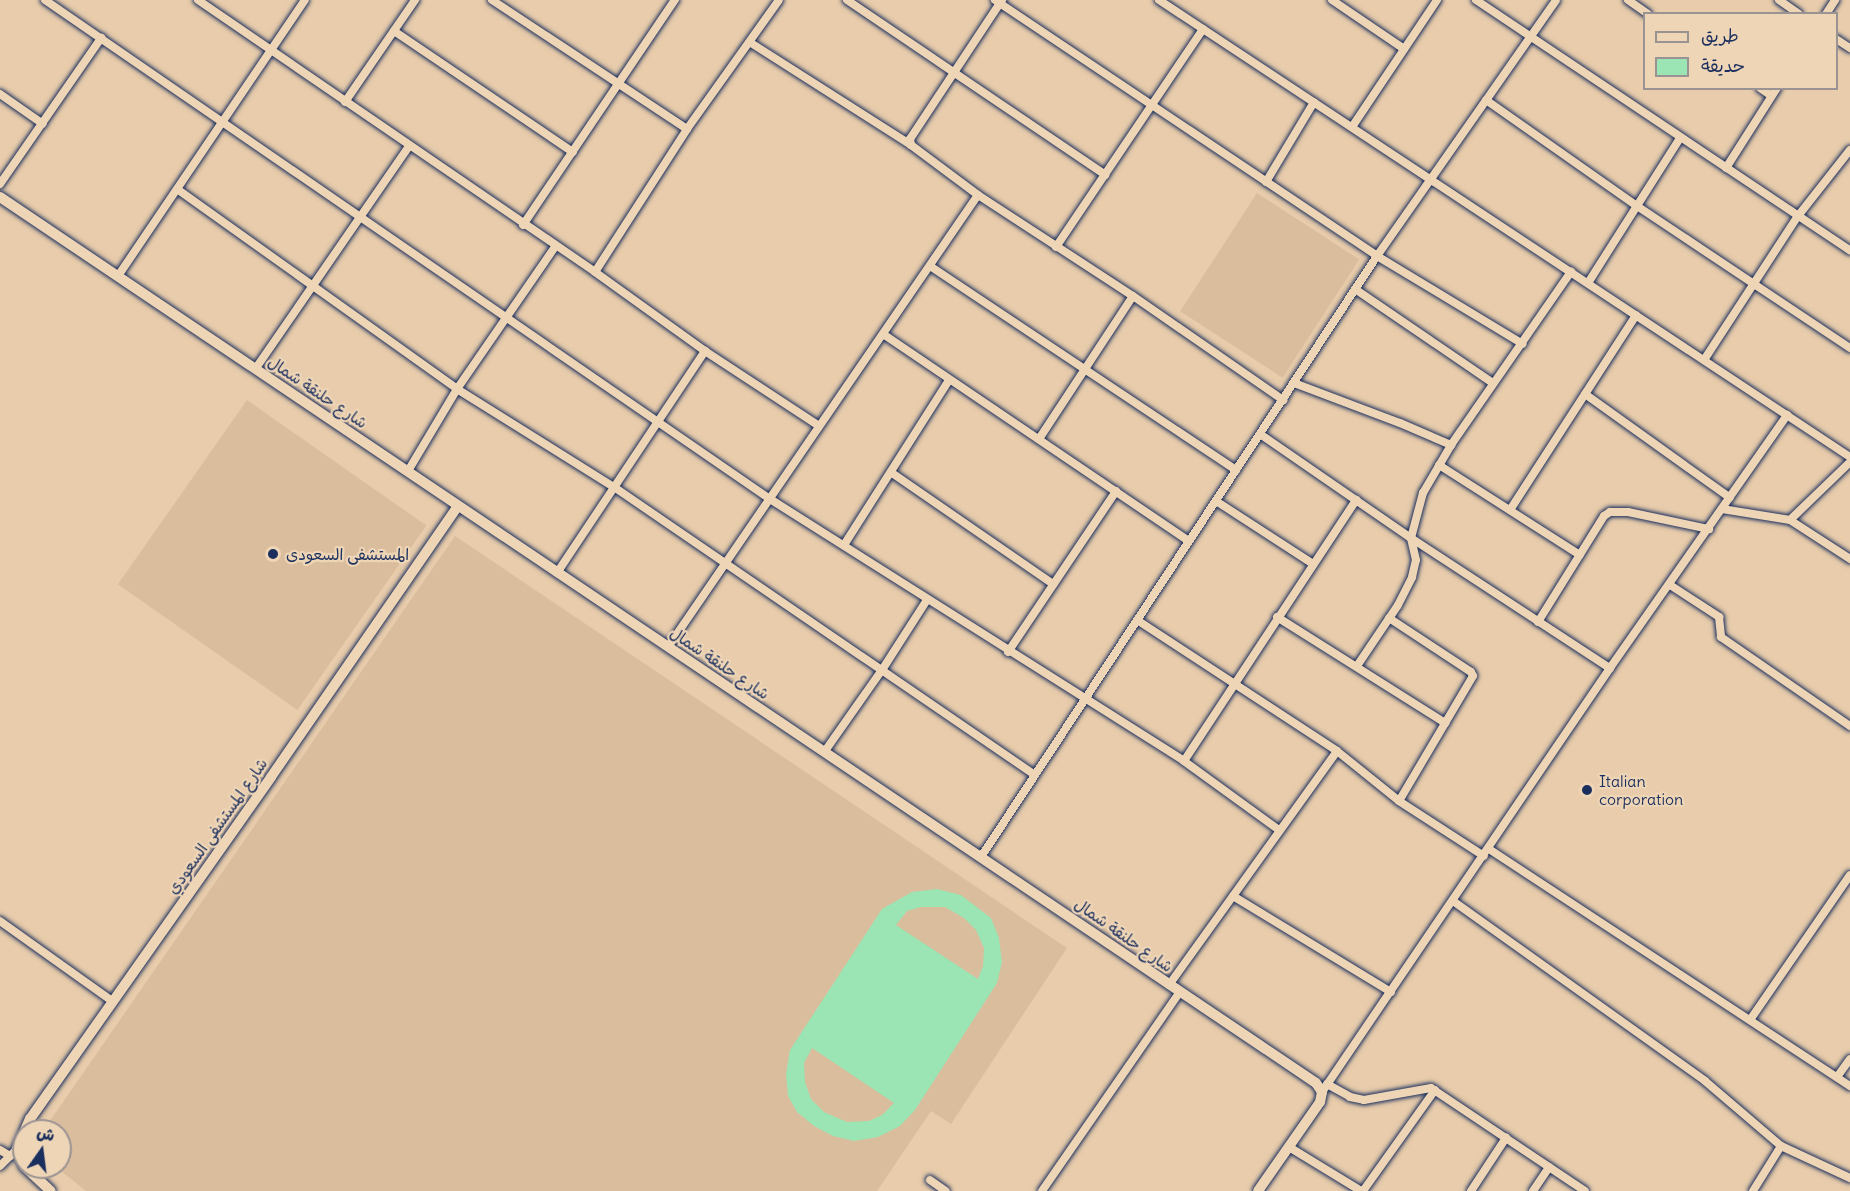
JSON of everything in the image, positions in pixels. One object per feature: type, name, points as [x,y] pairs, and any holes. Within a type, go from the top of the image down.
[{"type":"street","points":[[45,0],[770,499],[1008,652],[1184,761],[1279,830]]},
{"type":"street","points":[[198,0],[555,247],[595,272],[705,351],[819,426]]},
{"type":"street","points":[[118,276],[305,0]]},
{"type":"street","points":[[345,102],[415,0]]},
{"type":"street","points":[[492,0],[687,129]]},
{"type":"street","points":[[523,225],[675,0]]},
{"type":"street","points":[[595,272],[687,129],[751,43],[779,0]]},
{"type":"street","points":[[847,0],[1105,175]]},
{"type":"street","points":[[1160,0],[1787,415],[1850,460],[1790,520]]},
{"type":"street","points":[[1332,0],[1404,49]]},
{"type":"street","points":[[1352,127],[1437,0]]},
{"type":"street","points":[[1476,0],[1850,250]]},
{"type":"street","points":[[981,857],[1377,256],[1556,0]]},
{"type":"street","points":[[1628,0],[1645,12]]},
{"type":"street","points":[[1779,0],[1796,12]]},
{"type":"street","points":[[911,145],[913,133],[955,73],[999,1],[1377,256],[1523,344]]},
{"type":"street","points":[[1056,246],[1203,29]]},
{"type":"street","points":[[394,31],[573,152]]},
{"type":"street","points":[[0,184],[101,38]]},
{"type":"street","points":[[751,43],[911,145],[978,195],[1133,296],[1283,399]]},
{"type":"street","points":[[1763,90],[1772,96]]},
{"type":"street","points":[[1726,168],[1776,90]]},
{"type":"street","points":[[0,94],[43,124]]},
{"type":"street","points":[[1486,100],[1637,206],[1850,348]]},
{"type":"street","points":[[1266,182],[1314,102]]},
{"type":"street","points":[[1588,284],[1680,138]]},
{"type":"street","points":[[256,368],[409,146]]},
{"type":"street","points":[[1704,360],[1798,216],[1850,150]]},
{"type":"street","points":[[177,189],[457,389],[614,487],[1035,775]]},
{"type":"street","points":[[668,646],[978,195]]},
{"type":"street","name":"شارع حلنقة شمال","points":[[0,197],[408,471],[457,507],[825,751],[1325,1088]]},
{"type":"street","points":[[408,471],[457,389],[555,247]]},
{"type":"street","points":[[930,266],[1236,470]]},
{"type":"street","points":[[1357,666],[1389,618],[1412,577],[1416,560],[1411,538],[1423,493],[1451,445],[1523,344],[1570,272]]},
{"type":"street","points":[[1355,290],[1493,383]]},
{"type":"street","points":[[1039,439],[1133,296]]},
{"type":"street","points":[[1510,510],[1636,315]]},
{"type":"street","points":[[883,334],[1189,541]]},
{"type":"street","points":[[556,573],[705,351]]},
{"type":"street","points":[[844,545],[892,473],[949,380]]},
{"type":"street","points":[[1294,383],[1451,445]]},
{"type":"street","points":[[1585,394],[1730,498]]},
{"type":"street","points":[[1258,1191],[1320,1102],[1325,1088],[1610,668],[1787,415]]},
{"type":"street","points":[[1260,434],[1411,538],[1610,668]]},
{"type":"street","points":[[1439,465],[1580,555]]},
{"type":"street","points":[[892,473],[1053,584]]},
{"type":"street","points":[[1008,652],[1116,492]]},
{"type":"street","points":[[1184,761],[1356,500]]},
{"type":"street","points":[[1215,501],[1313,564]]},
{"type":"street","name":"شارع المستشفى السعودي","points":[[30,1119],[271,777],[457,507]]},
{"type":"street","points":[[1722,509],[1790,520],[1850,558]]},
{"type":"street","points":[[1538,622],[1604,516],[1610,512],[1628,512],[1709,529]]},
{"type":"street","points":[[1670,585],[1719,618],[1721,637],[1850,726]]},
{"type":"street","points":[[825,751],[882,670],[927,600]]},
{"type":"street","points":[[1277,617],[1445,723]]},
{"type":"street","points":[[1389,618],[1471,672],[1472,681],[1399,801]]},
{"type":"street","points":[[1137,621],[1337,751],[1399,801],[1486,853],[1850,1086]]},
{"type":"street","points":[[1169,985],[1279,830],[1322,776],[1337,751]]},
{"type":"street","points":[[1750,1020],[1850,876]]},
{"type":"street","points":[[1233,896],[1391,992]]},
{"type":"street","points":[[1453,901],[1705,1081],[1781,1146],[1850,1178]]},
{"type":"street","points":[[0,921],[112,1001]]},
{"type":"street","points":[[1042,1191],[1180,992]]},
{"type":"street","points":[[1837,1077],[1850,1059]]},
{"type":"street","points":[[1325,1088],[1364,1100],[1426,1087],[1435,1090],[1585,1191]]},
{"type":"street","points":[[1289,1147],[1362,1191],[1435,1090]]},
{"type":"street","points":[[1471,1191],[1506,1138]]},
{"type":"street","points":[[1753,1191],[1781,1146]]},
{"type":"street","points":[[0,1166],[12,1154]]},
{"type":"street","points":[[1533,1191],[1549,1167]]},
{"type":"street","points":[[36,1179],[51,1191]]},
{"type":"street","points":[[930,1180],[946,1191]]},
{"type":"shaded area","points":[[1257,193],[1359,259],[1283,378],[1180,311]]},
{"type":"shaded area","name":"المستشفى السعودى","points":[[247,400],[426,526],[297,710],[118,584]]},
{"type":"shaded area","points":[[455,536],[1067,948],[951,1124],[931,1111],[877,1191],[86,1191],[71,1179],[72,1119],[51,1119]]},
{"type":"green space","points":[[937,889],[961,895],[991,918],[999,938],[1002,962],[997,983],[915,1110],[900,1126],[878,1137],[854,1141],[833,1136],[814,1126],[797,1112],[788,1096],[786,1074],[790,1050],[882,909],[912,892]],"holes":[[[921,907],[945,907],[964,918],[976,930],[984,948],[983,966],[978,979],[896,925],[907,911]],[[812,1048],[894,1103],[882,1115],[869,1121],[847,1122],[824,1112],[811,1099],[805,1082],[804,1063]]]},
{"type":"place","name":"المستشفى السعودى","points":[[273,554]]},
{"type":"place","name":"Italian corporation","points":[[1587,790]]}]
